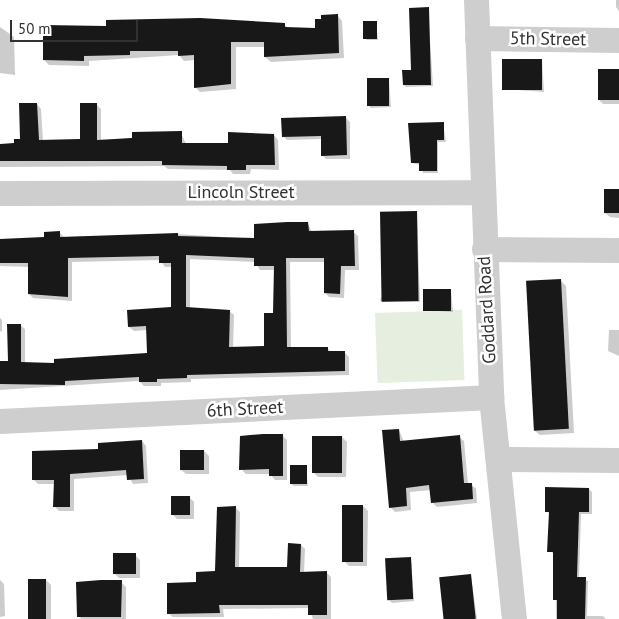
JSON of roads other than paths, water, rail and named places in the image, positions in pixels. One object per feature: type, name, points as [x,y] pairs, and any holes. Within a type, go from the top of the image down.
[{"type":"street","name":"Goddard Road","points":[[476,0],[491,397],[514,619]]},
{"type":"street","name":"5th Street","points":[[477,38],[619,40]]},
{"type":"street","name":"Lincoln Street","points":[[0,193],[482,192]]},
{"type":"street","points":[[484,249],[619,250]]},
{"type":"street","name":"6th Street","points":[[0,420],[491,397]]},
{"type":"street","points":[[498,459],[619,460]]}]
